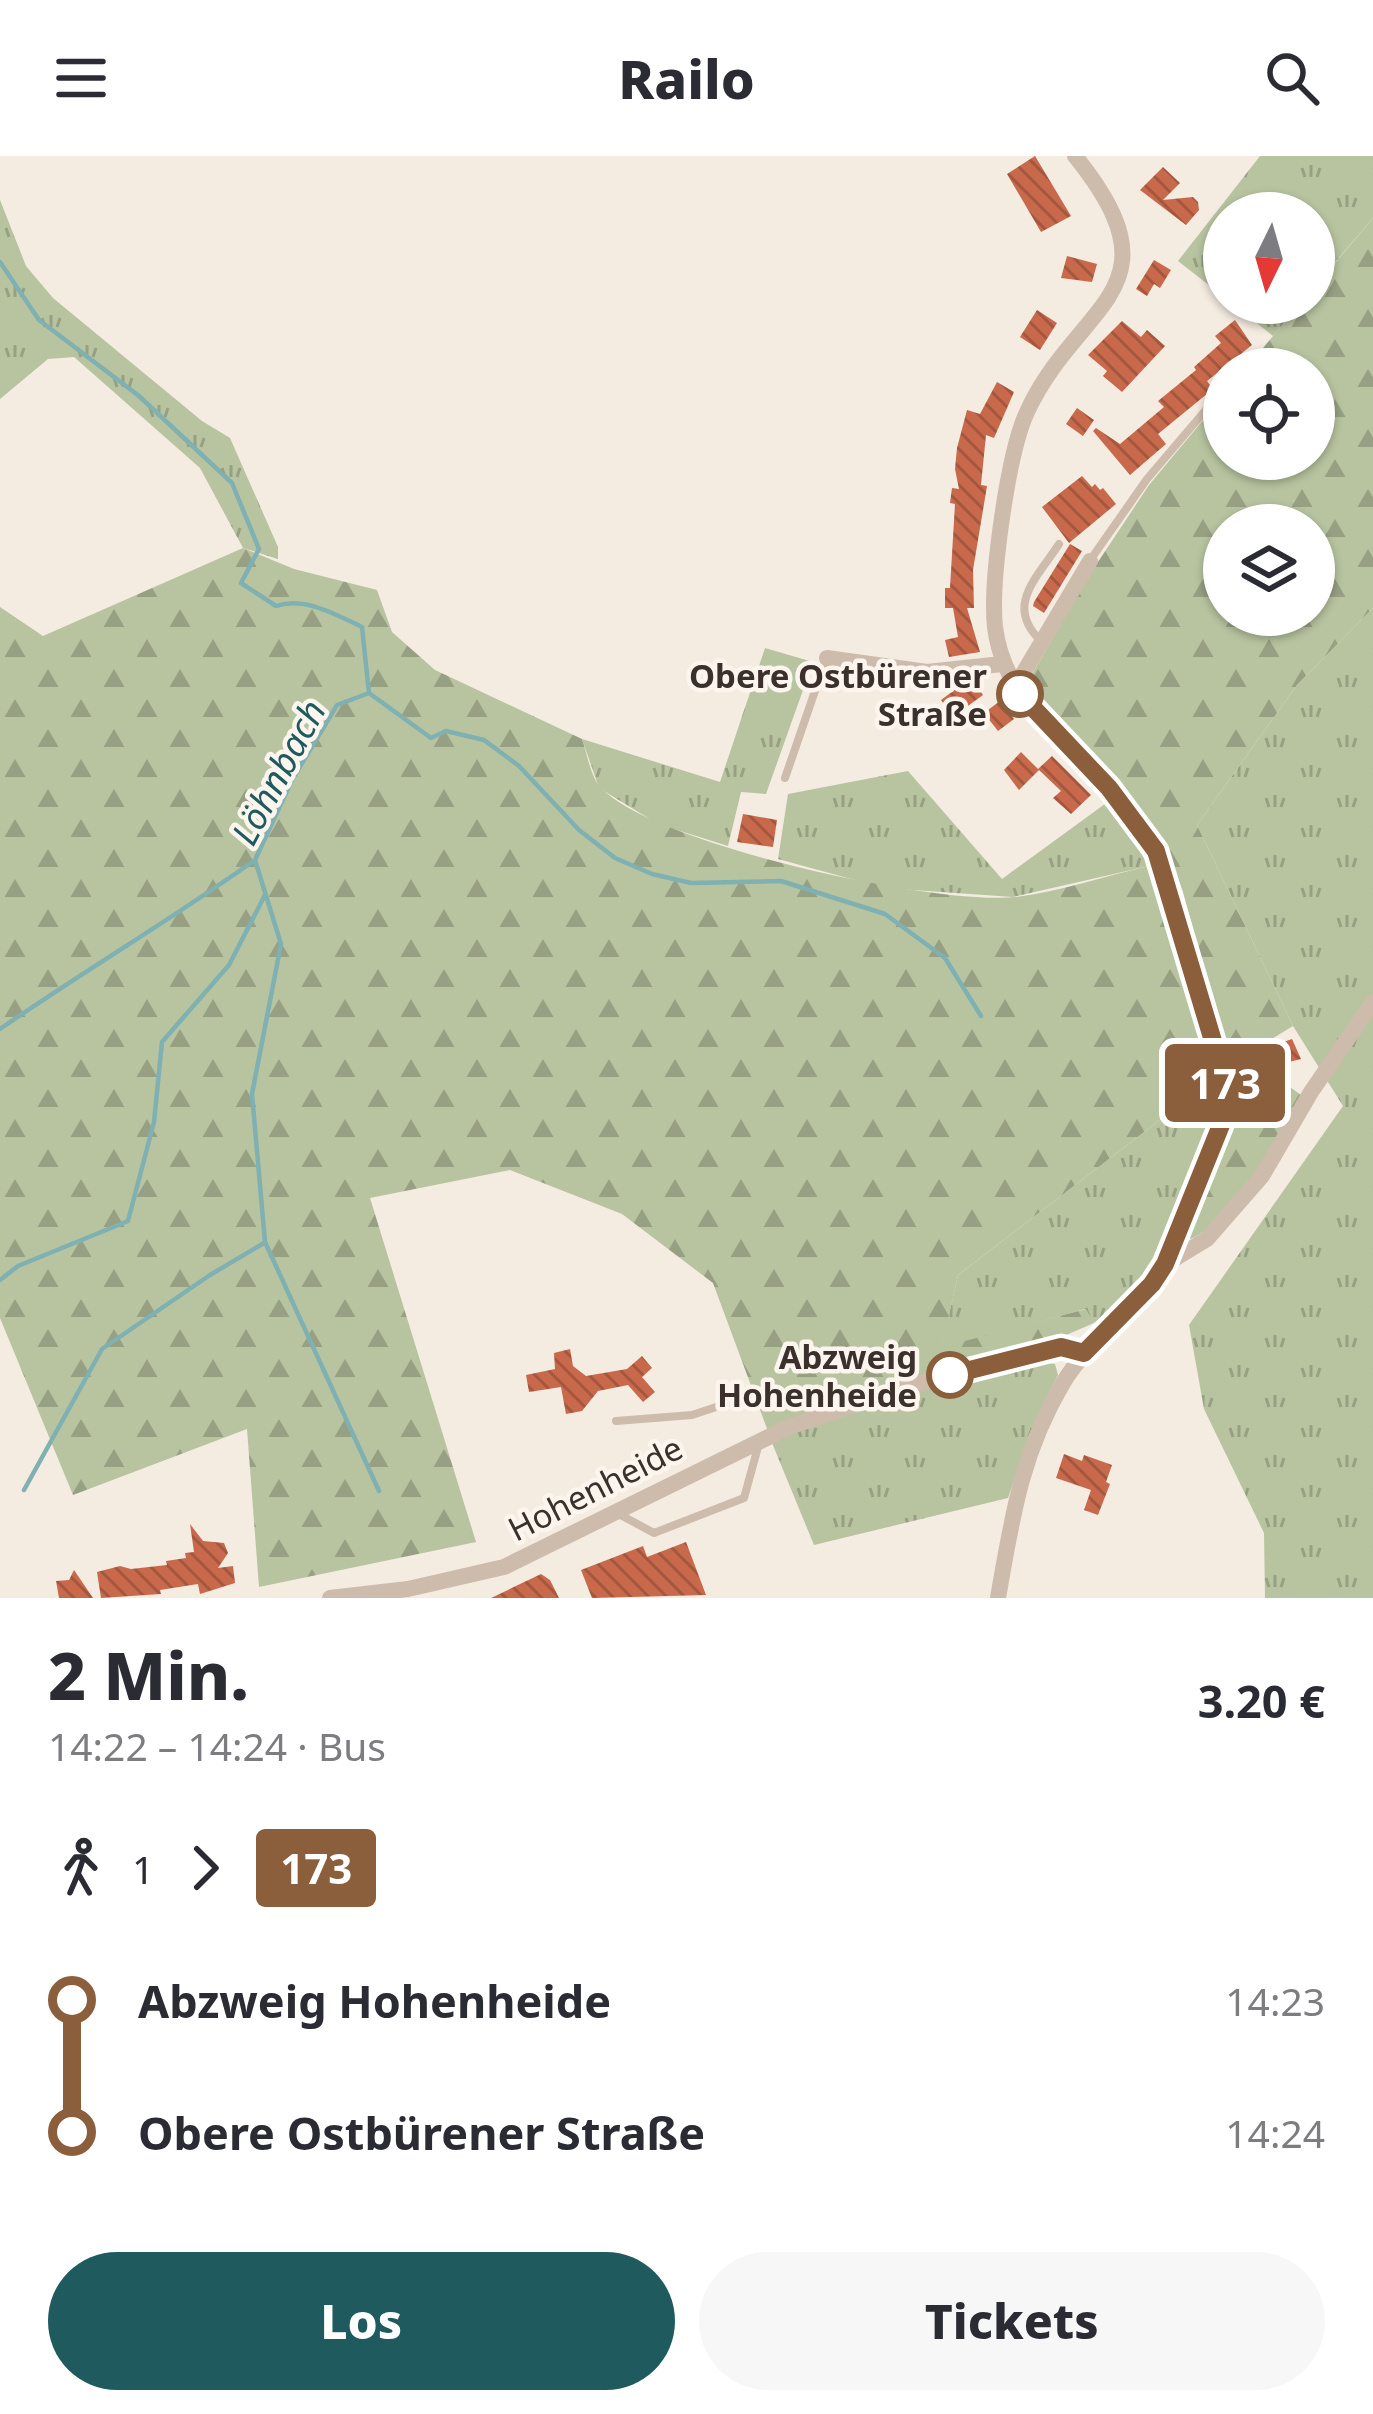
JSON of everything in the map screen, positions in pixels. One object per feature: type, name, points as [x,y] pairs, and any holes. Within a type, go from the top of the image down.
[{"type":"street","points":[[998,1598],[1025,1460],[1057,1394],[1084,1353],[1152,1284],[1165,1264],[1221,1125],[1225,1081],[1156,851],[1109,788],[1029,707],[1003,664],[994,623],[1005,510],[1024,417],[1054,367],[1100,315],[1120,277],[1122,238],[1116,218],[1075,156]]},
{"type":"street","points":[[1015,687],[1090,560]]},
{"type":"street","points":[[827,658],[927,672],[1003,664]]},
{"type":"street","points":[[1165,1264],[1207,1239],[1262,1176],[1311,1092],[1373,1002]]},
{"type":"street","name":"Hohenheide","points":[[330,1598],[371,1596],[504,1567],[760,1440],[824,1415],[1028,1353],[1061,1347],[1084,1353]]},
{"type":"lane","points":[[1090,560],[1147,479],[1203,413]]},
{"type":"lane","points":[[1042,642],[1025,622],[1023,602],[1059,544]]},
{"type":"lane","points":[[785,778],[827,658]]},
{"type":"lane","points":[[616,1421],[692,1415],[762,1392],[787,1394],[824,1415]]},
{"type":"lane","points":[[613,1512],[654,1534],[744,1498],[760,1440]]},
{"type":"green space","points":[[1260,156],[1373,156],[1373,218],[1335,262],[1335,192],[1232,192]]},
{"type":"green space","points":[[0,200],[26,266],[53,298],[202,421],[230,438],[278,547],[278,559],[243,548],[200,468],[74,357],[48,359],[0,399]]},
{"type":"green space","points":[[1373,218],[1373,608],[1297,685],[1197,825],[1293,1026],[1255,1049],[1275,1076],[1305,1098],[1236,1199],[1190,1239],[1225,1138],[1233,1078],[1183,892],[1164,843],[1118,783],[1023,690],[1090,574],[1149,485],[1203,420],[1203,480],[1335,480],[1335,348],[1263,348],[1283,324],[1335,324],[1335,263]]},
{"type":"green space","points":[[1203,229],[1203,281],[1178,261]]},
{"type":"green space","points":[[1258,324],[1283,324],[1273,336]]},
{"type":"green space","points":[[243,548],[294,569],[377,590],[392,632],[435,670],[582,739],[602,789],[679,831],[800,867],[924,892],[976,897],[1032,895],[1149,866],[1217,1076],[958,1275],[942,1347],[1086,1309],[1094,1323],[1029,1351],[769,1434],[713,1283],[622,1214],[510,1170],[370,1198],[476,1542],[259,1587],[247,1429],[73,1495],[0,1318],[0,607],[43,636]]},
{"type":"green space","points":[[1373,608],[1373,1598],[1265,1598],[1264,1533],[1204,1409],[1189,1325],[1343,1106],[1293,1026],[1197,825],[1297,685]]},
{"type":"green space","points":[[765,648],[813,662],[766,794],[741,792],[728,846],[658,824],[599,788],[582,739],[720,782]]},
{"type":"green space","points":[[908,771],[1002,879],[1109,801],[1149,866],[1013,897],[884,888],[778,859],[788,794]]},
{"type":"green space","points":[[1217,1076],[1219,1104],[1206,1149],[1159,1260],[1127,1300],[1094,1323],[1085,1309],[941,1349],[958,1275]]},
{"type":"green space","points":[[1038,1361],[1055,1364],[1058,1375],[1029,1435],[1008,1498],[814,1545],[770,1438],[912,1388]]},
{"type":"building","points":[[1035,156],[1071,216],[1041,232],[1007,174]]},
{"type":"building","points":[[1163,167],[1180,183],[1163,200],[1193,197],[1198,202],[1199,210],[1186,225],[1140,190]]},
{"type":"building","points":[[1067,256],[1097,264],[1092,282],[1061,278]]},
{"type":"building","points":[[1154,260],[1171,270],[1160,288],[1154,284],[1147,296],[1136,289]]},
{"type":"building","points":[[1037,310],[1057,323],[1040,350],[1020,337]]},
{"type":"building","points":[[1122,321],[1141,337],[1147,330],[1165,346],[1122,392],[1088,355]]},
{"type":"building","points":[[1230,324],[1238,324],[1252,345],[1215,348],[1221,343],[1215,336]]},
{"type":"building","points":[[1203,359],[1203,397],[1158,434],[1166,444],[1130,475],[1093,431],[1096,428],[1120,444],[1164,407],[1158,401]]},
{"type":"building","points":[[997,382],[1014,392],[994,438],[986,435],[981,485],[987,486],[973,570],[974,608],[967,608],[980,652],[949,657],[945,640],[958,637],[953,608],[945,608],[955,504],[950,503],[952,488],[959,489],[957,448],[967,410],[980,414]]},
{"type":"building","points":[[1077,408],[1094,420],[1083,436],[1066,424]]},
{"type":"building","points":[[1082,476],[1092,487],[1103,488],[1116,504],[1069,543],[1042,507]]},
{"type":"building","points":[[1070,544],[1082,551],[1044,613],[1034,602]]},
{"type":"building","points":[[968,680],[983,695],[954,716],[941,700]]},
{"type":"building","points":[[1000,701],[1014,719],[998,731],[984,713]]},
{"type":"building","points":[[1021,752],[1038,769],[1052,756],[1091,795],[1071,814],[1053,798],[1061,791],[1039,770],[1019,790],[1004,770]]},
{"type":"building","points":[[743,814],[777,820],[773,847],[737,842]]},
{"type":"building","points":[[1292,1039],[1301,1059],[1285,1063],[1278,1044]]},
{"type":"building","points":[[570,1349],[573,1366],[586,1376],[627,1369],[642,1356],[652,1368],[642,1377],[655,1392],[643,1402],[628,1385],[598,1391],[582,1411],[566,1414],[561,1387],[529,1392],[526,1375],[555,1369],[554,1353]]},
{"type":"building","points":[[1064,1454],[1112,1465],[1098,1515],[1084,1510],[1091,1490],[1056,1478]]},
{"type":"building","points":[[190,1524],[203,1541],[224,1543],[228,1553],[218,1568],[233,1566],[235,1583],[200,1594],[198,1584],[160,1590],[161,1594],[101,1598],[97,1572],[120,1566],[167,1565],[166,1561],[194,1552]]},
{"type":"building","points":[[686,1542],[706,1595],[592,1598],[581,1570],[643,1546],[647,1557]]},
{"type":"building","points":[[74,1570],[93,1598],[59,1598],[56,1581],[69,1580]]},
{"type":"building","points":[[541,1574],[559,1598],[491,1598]]},
{"type":"waterway","name":"Löhnbach","points":[[0,262],[39,320],[139,396],[232,483],[259,549],[241,583],[276,606],[309,605],[362,627],[369,693],[337,705],[292,780],[255,860],[281,944],[252,1094],[265,1242],[379,1491]]},
{"type":"waterway","points":[[369,693],[431,738],[446,731],[484,740],[519,766],[579,830],[615,858],[652,874],[691,883],[781,881],[885,914],[945,958],[981,1016]]},
{"type":"waterway","points":[[0,1029],[255,860]]},
{"type":"waterway","points":[[0,1280],[18,1266],[128,1221],[154,1122],[162,1042],[229,965],[265,895]]},
{"type":"waterway","points":[[24,1490],[102,1349],[264,1243]]},
{"type":"bus line","name":"173","points":[[950,1375],[1061,1347],[1084,1353],[1152,1284],[1165,1264],[1215,1143],[1225,1104],[1217,1049],[1156,851],[1109,788],[1020,694]]},
{"type":"place","name":"Obere Ostbürener Straße","points":[[1020,694]]},
{"type":"place","name":"Abzweig Hohenheide","points":[[950,1375]]}]
